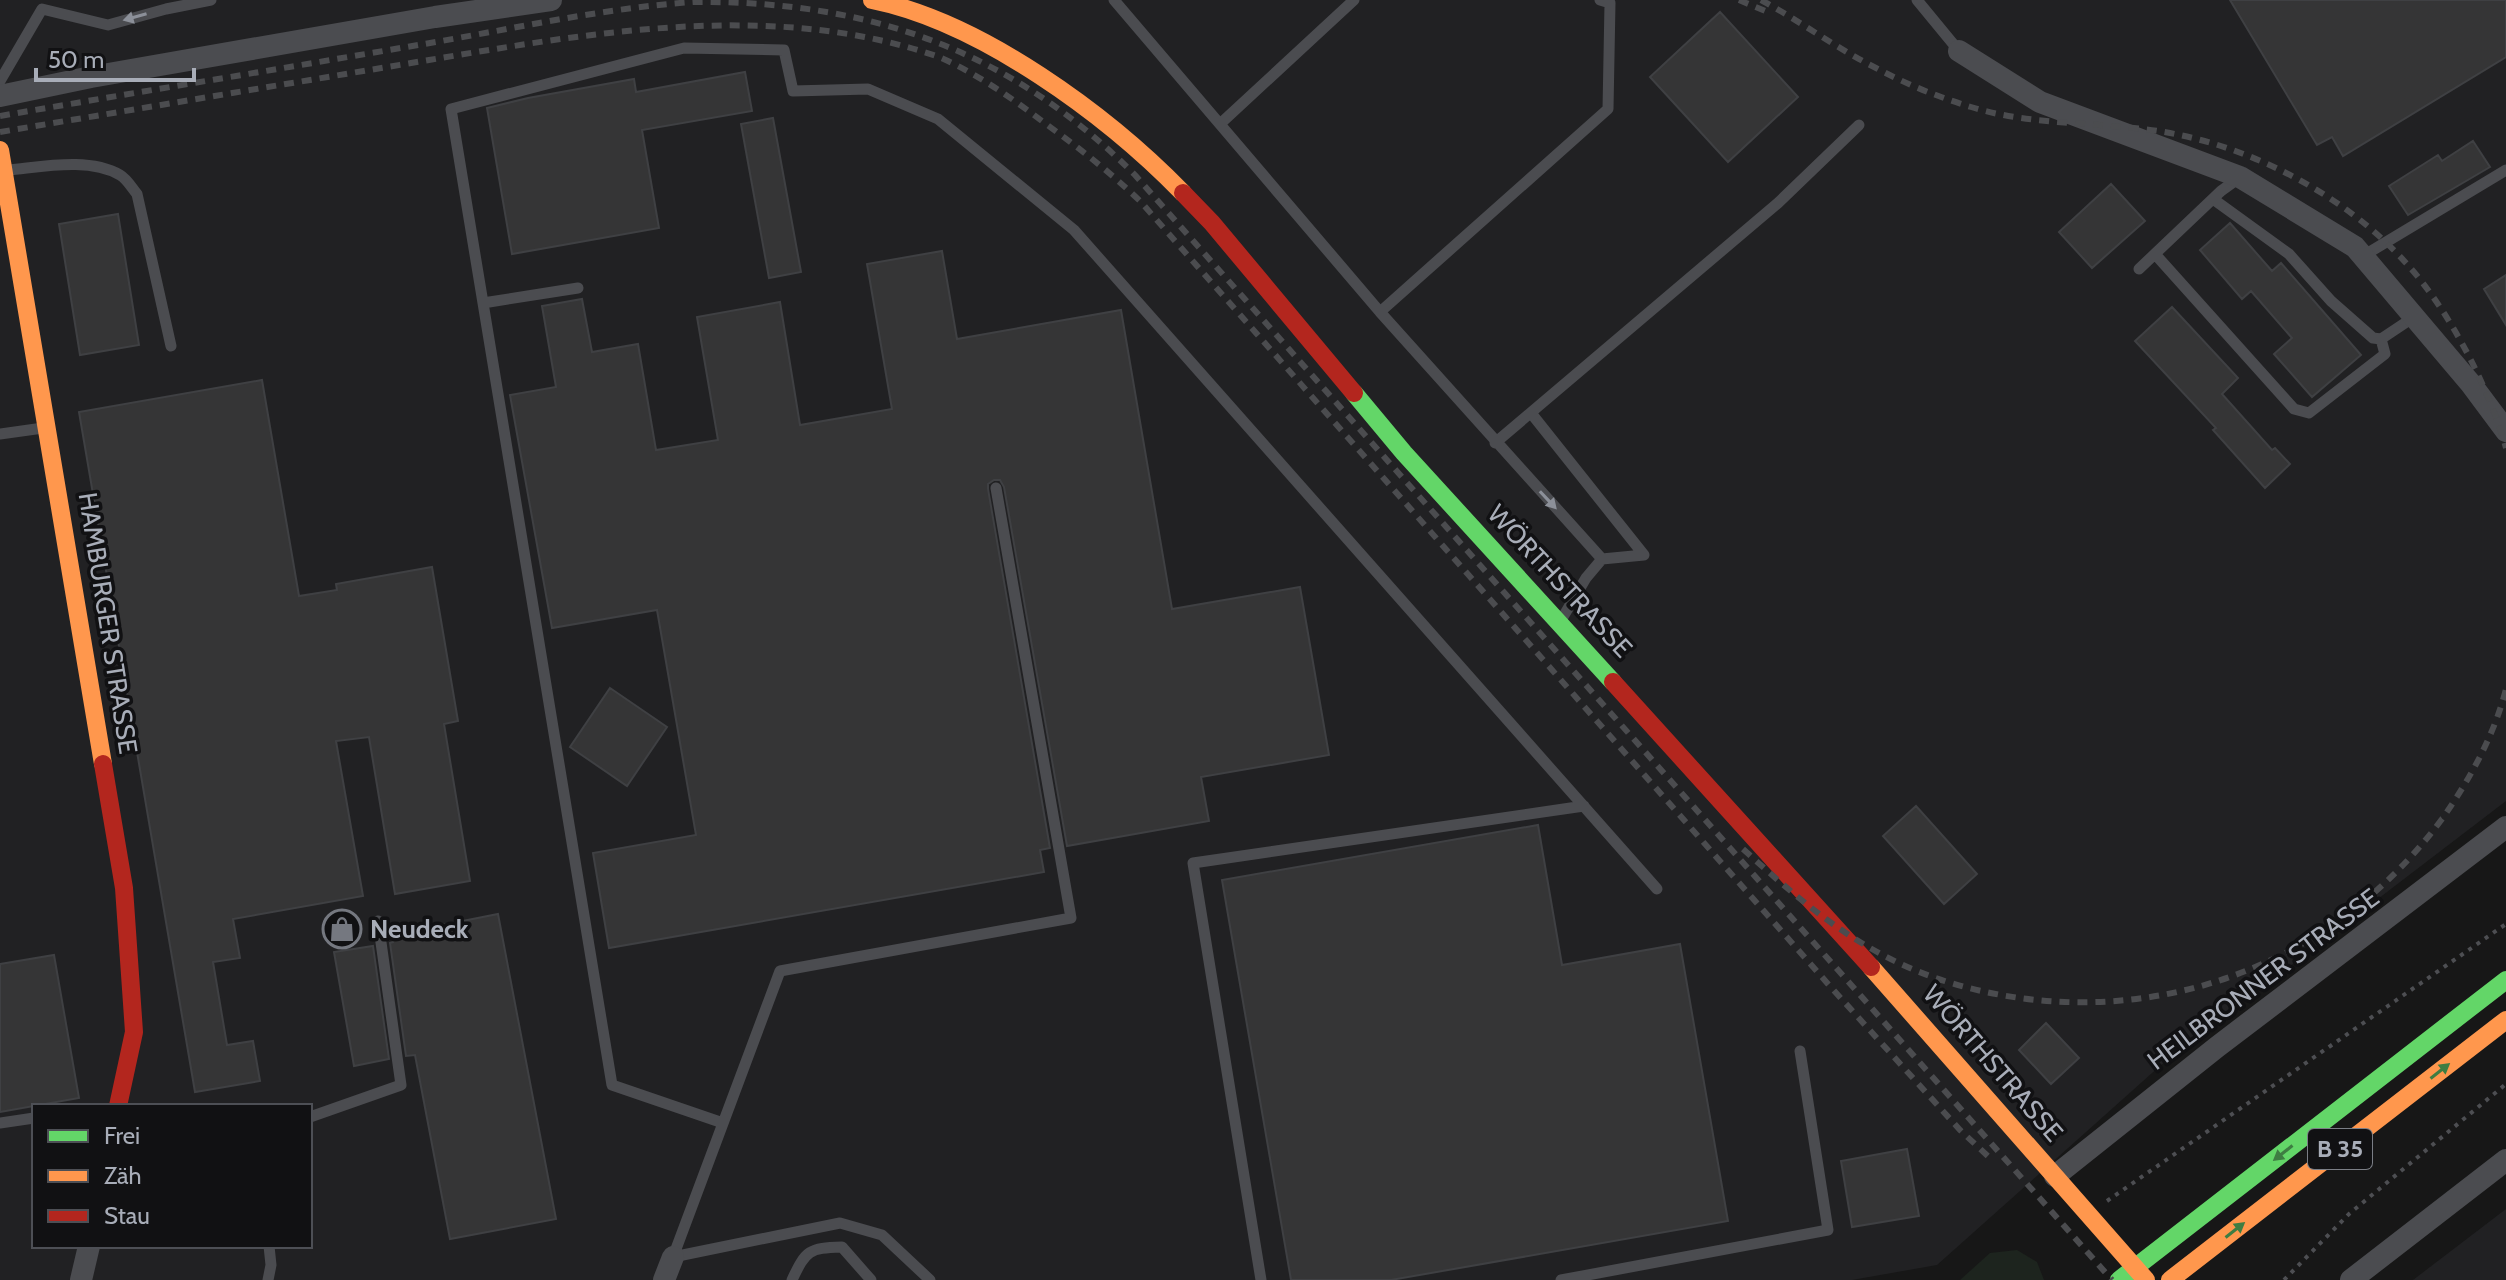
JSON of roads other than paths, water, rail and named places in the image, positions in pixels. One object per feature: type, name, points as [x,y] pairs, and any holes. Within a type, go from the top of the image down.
[{"type":"main road","name":"WÖRTHSTRASSE","points":[[882,1],[951,26],[1006,54],[1108,124],[1151,160],[1212,223],[1404,453],[1839,930],[2146,1280]]},
{"type":"main road","name":"HAMBURGER STRASSE","points":[[0,150],[124,888],[134,1032],[113,1104]]},
{"type":"main road","name":"B 35","points":[[2119,1280],[2506,980]]},
{"type":"main road","name":"B 35","points":[[2172,1279],[2506,1020]]},
{"type":"street","points":[[0,96],[91,77],[435,17],[551,0]]},
{"type":"street","points":[[1959,51],[2040,102],[2240,177],[2355,247],[2471,384],[2506,431]]},
{"type":"street","name":"HEILBRONNER STRASSE","points":[[2055,1176],[2217,1047],[2506,827]]},
{"type":"street","points":[[2351,1280],[2506,1160]]},
{"type":"street","points":[[81,1280],[89,1248]]},
{"type":"street","points":[[664,1280],[673,1257]]},
{"type":"lane","points":[[0,81],[42,9],[108,25],[211,0]]},
{"type":"lane","points":[[1114,0],[1380,312],[1602,559]]},
{"type":"lane","points":[[1220,124],[1354,0]]},
{"type":"lane","points":[[1380,312],[1608,109],[1610,3],[1600,0]]},
{"type":"lane","points":[[1917,0],[1959,51]]},
{"type":"lane","points":[[723,1123],[612,1085],[451,109],[684,48],[784,50],[793,91],[868,89],[938,119],[1074,230],[1657,889]]},
{"type":"lane","points":[[1495,443],[1778,203],[1859,125]]},
{"type":"lane","points":[[3,170],[60,165],[101,168],[122,176],[137,194],[171,346]]},
{"type":"lane","points":[[2363,256],[2506,170]]},
{"type":"lane","points":[[2139,269],[2240,177]]},
{"type":"lane","points":[[2213,199],[2289,254],[2331,301],[2366,333],[2381,339]]},
{"type":"lane","points":[[2155,254],[2294,409],[2309,413],[2385,354],[2381,339]]},
{"type":"lane","points":[[483,303],[578,288]]},
{"type":"lane","points":[[2381,339],[2414,317]]},
{"type":"lane","points":[[1531,413],[1644,555],[1602,559],[1586,578],[1560,623]]},
{"type":"lane","points":[[0,434],[47,427]]},
{"type":"lane","points":[[673,1257],[780,971],[1071,918],[996,488]]},
{"type":"lane","points":[[1261,1280],[1193,863],[1584,806]]},
{"type":"lane","points":[[312,1116],[401,1085],[378,921]]},
{"type":"lane","points":[[1561,1280],[1828,1230],[1800,1051]]},
{"type":"lane","points":[[0,1123],[32,1118]]},
{"type":"lane","points":[[673,1257],[840,1223],[882,1235],[930,1280]]},
{"type":"lane","points":[[792,1280],[801,1260],[815,1248],[842,1247],[871,1280]]},
{"type":"lane","points":[[268,1280],[271,1265],[269,1248]]},
{"type":"railway","points":[[1739,0],[1770,13]]},
{"type":"railway","points":[[1761,0],[1861,60],[1946,99],[2020,118],[2145,129],[2202,140],[2267,164],[2328,197],[2382,239],[2406,263],[2437,303],[2478,375],[2506,448]]},
{"type":"railway","points":[[0,116],[590,14],[693,2],[757,4],[819,11],[878,23],[934,41],[988,65],[1039,95],[1088,132],[1135,175],[2112,1280]]},
{"type":"railway","points":[[0,132],[492,49],[686,27],[814,29],[877,40],[939,57],[968,71],[1034,115],[1140,201],[1828,984],[1960,1130],[1991,1159]]},
{"type":"railway","points":[[1743,849],[1839,928],[1865,945],[1920,972],[1951,983],[2020,998],[2089,1002],[2157,996],[2223,979],[2285,953],[2343,917],[2396,873],[2442,819],[2462,788],[2488,740],[2506,689]]},
{"type":"place","name":"Neudeck","points":[[342,929]]}]
